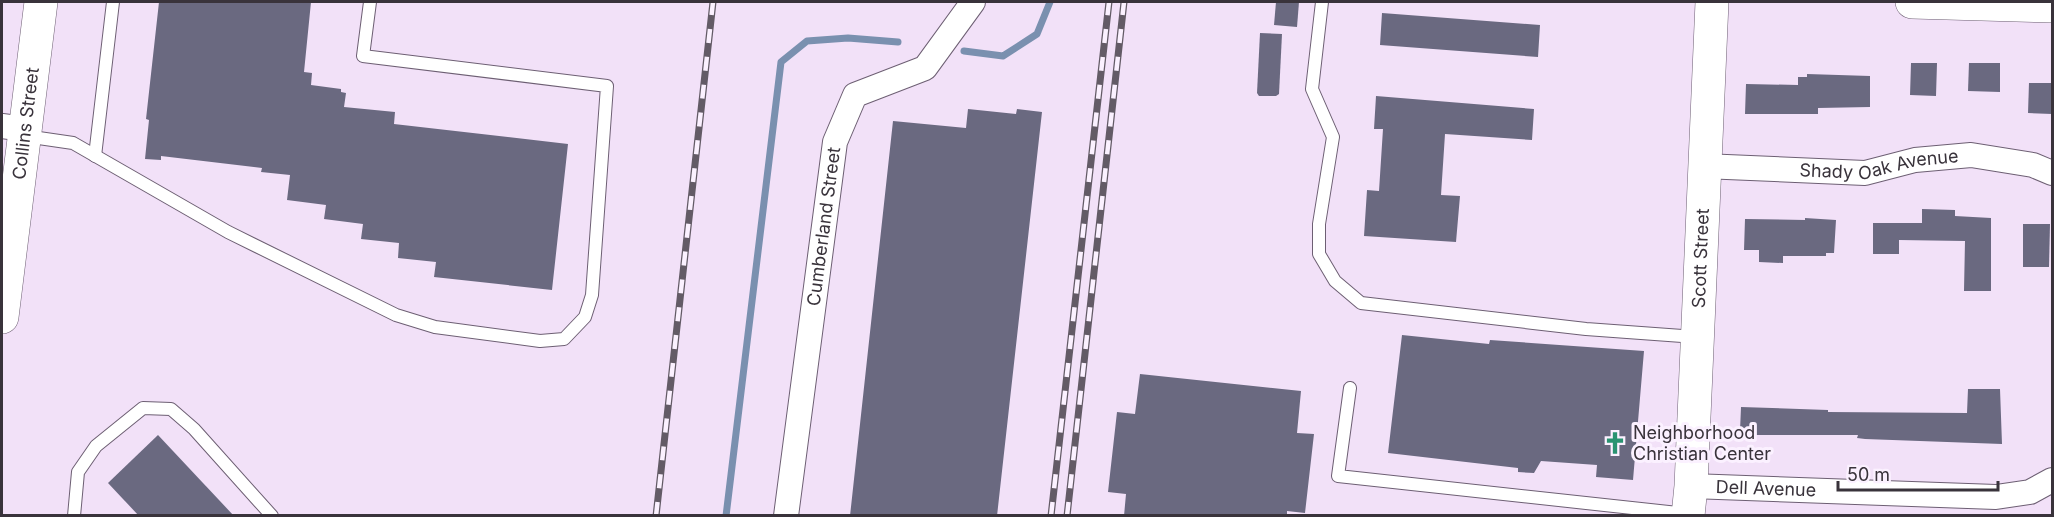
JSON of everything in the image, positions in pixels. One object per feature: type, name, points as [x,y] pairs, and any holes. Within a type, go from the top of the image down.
[{"type":"main road","name":"Collins Street","points":[[2,317],[17,130],[42,2]]},
{"type":"main road","name":"Scott Street","points":[[1689,505],[1712,2]]},
{"type":"main road","points":[[1912,2],[2052,6]]},
{"type":"street","name":"Cumberland Street","points":[[786,516],[835,142],[855,95],[925,68],[973,2]]},
{"type":"street","name":"Shady Oak Avenue","points":[[1703,166],[1865,173],[1916,160],[1971,155],[2032,165],[2052,173]]},
{"type":"street","name":"Dell Avenue","points":[[1689,505],[1996,497],[2030,492],[2052,480]]},
{"type":"lane","points":[[95,156],[113,2]]},
{"type":"lane","points":[[17,130],[73,142],[228,232],[396,315],[435,327],[540,341],[564,339],[585,317],[592,295],[607,86],[363,56],[370,2]]},
{"type":"lane","points":[[1322,2],[1312,89],[1333,137],[1319,224],[1319,254],[1335,281],[1361,303],[1586,329],[1697,337]]},
{"type":"lane","points":[[1350,388],[1338,476],[1689,505]]},
{"type":"lane","points":[[74,516],[78,472],[96,446],[144,408],[171,409],[194,429],[272,516]]},
{"type":"building","points":[[159,2],[311,2],[304,72],[312,73],[311,85],[341,89],[341,92],[346,93],[344,107],[395,112],[394,124],[568,144],[552,290],[434,277],[436,262],[398,258],[399,243],[361,239],[363,224],[324,219],[326,205],[287,200],[290,175],[261,172],[262,168],[161,156],[161,160],[145,159],[149,120],[146,119]]},
{"type":"building","points":[[1276,2],[1299,2],[1297,27],[1274,25]]},
{"type":"building","points":[[1382,13],[1540,25],[1538,57],[1380,45]]},
{"type":"building","points":[[1260,33],[1282,34],[1279,94],[1276,96],[1259,96],[1257,93]]},
{"type":"building","points":[[1911,63],[1937,63],[1936,96],[1910,95]]},
{"type":"building","points":[[1969,63],[2000,63],[2000,92],[1968,91]]},
{"type":"building","points":[[1807,74],[1870,76],[1870,107],[1818,108],[1818,114],[1745,114],[1746,84],[1798,85],[1798,77],[1807,77]]},
{"type":"building","points":[[2029,83],[2052,83],[2052,114],[2028,113]]},
{"type":"building","points":[[1376,96],[1534,109],[1532,140],[1445,134],[1441,195],[1460,196],[1456,242],[1364,236],[1367,190],[1379,191],[1383,129],[1374,129]]},
{"type":"building","points":[[968,109],[1016,114],[1017,109],[1042,112],[997,516],[850,516],[893,121],[966,128]]},
{"type":"building","points":[[1922,209],[1955,210],[1955,216],[1991,218],[1991,291],[1964,291],[1965,241],[1899,240],[1899,254],[1873,254],[1873,223],[1922,223]]},
{"type":"building","points":[[1805,218],[1836,220],[1834,253],[1826,253],[1826,256],[1783,256],[1783,263],[1759,262],[1759,250],[1744,250],[1745,219],[1805,220]]},
{"type":"building","points":[[2023,224],[2050,224],[2049,267],[2023,267]]},
{"type":"building","points":[[1402,335],[1489,344],[1490,340],[1644,351],[1633,480],[1596,477],[1597,465],[1541,461],[1534,473],[1518,472],[1518,468],[1388,453]]},
{"type":"building","points":[[1140,374],[1301,391],[1297,433],[1314,434],[1305,513],[1287,511],[1287,516],[1124,516],[1126,494],[1108,492],[1117,412],[1135,414]]},
{"type":"building","points":[[1968,389],[2000,389],[2002,444],[1865,439],[1857,438],[1858,435],[1751,435],[1751,432],[1740,431],[1741,407],[1828,410],[1828,412],[1967,413]]},
{"type":"building","points":[[158,435],[234,516],[139,516],[108,483]]},
{"type":"waterway","points":[[964,51],[1003,56],[1037,34],[1050,2]]},
{"type":"waterway","points":[[726,516],[781,62],[807,41],[848,38],[898,42]]},
{"type":"railway","points":[[656,516],[713,2]]},
{"type":"railway","points":[[1051,516],[1109,2]]},
{"type":"railway","points":[[1067,516],[1124,2]]},
{"type":"place","name":"Neighborhood Christian Center","points":[[1615,443]]}]
